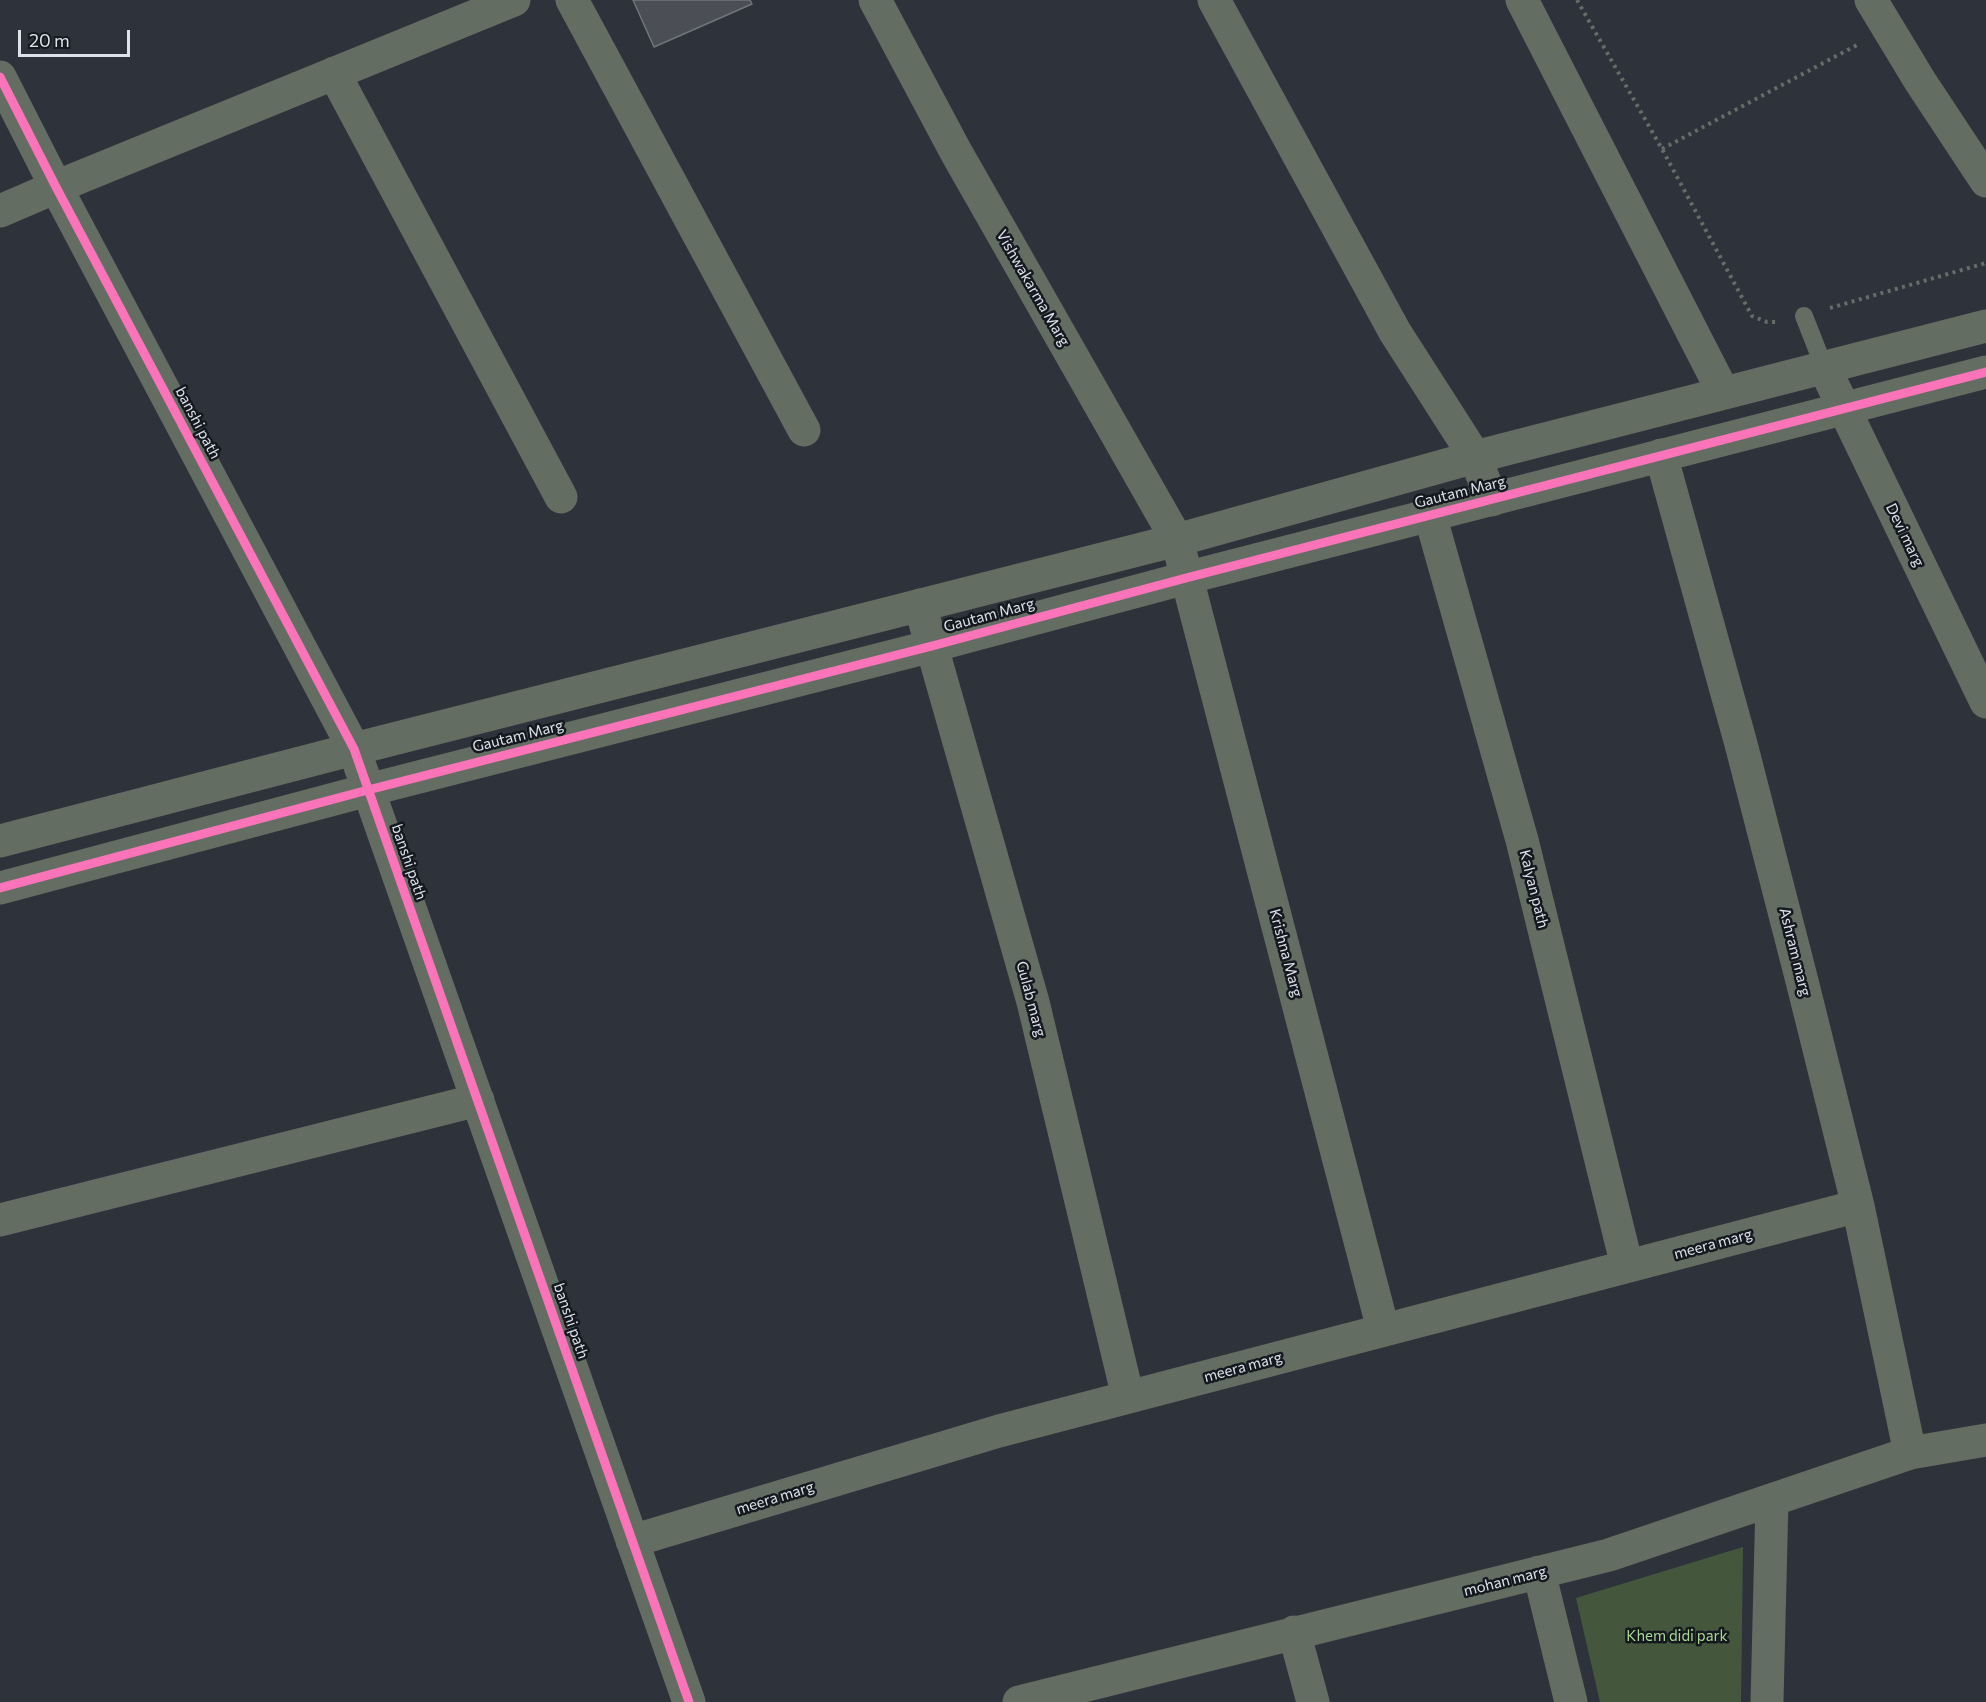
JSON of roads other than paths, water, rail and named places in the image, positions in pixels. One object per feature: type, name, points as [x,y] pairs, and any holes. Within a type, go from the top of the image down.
[{"type":"street","points":[[0,211],[514,0]]},
{"type":"street","points":[[572,0],[804,430]]},
{"type":"street","name":"Vishwakarma Marg","points":[[875,0],[956,152],[1177,540],[1186,578]]},
{"type":"street","points":[[1214,0],[1395,332],[1475,457],[1492,500]]},
{"type":"street","points":[[1522,0],[1723,393]]},
{"type":"street","points":[[1871,0],[1920,81],[1986,181]]},
{"type":"street","points":[[334,73],[561,497]]},
{"type":"street","name":"banshi path","points":[[0,77],[354,748],[688,1702]]},
{"type":"street","points":[[0,841],[354,748],[1177,540],[1475,457],[1986,326]]},
{"type":"street","name":"Devi marg","points":[[1824,367],[1986,702]]},
{"type":"street","name":"Gautam Marg","points":[[0,888],[368,790],[1986,372]]},
{"type":"street","name":"Ashram marg","points":[[1661,456],[1741,744],[1858,1206],[1910,1453]]},
{"type":"street","name":"Kalyan path","points":[[1430,515],[1522,840],[1627,1266]]},
{"type":"street","name":"Krishna Marg","points":[[1186,578],[1265,872],[1383,1329]]},
{"type":"street","name":"Gulab marg","points":[[920,605],[1033,1002],[1128,1397]]},
{"type":"street","points":[[0,1220],[478,1100]]},
{"type":"street","name":"meera marg","points":[[632,1540],[988,1434],[1858,1206]]},
{"type":"street","name":"mohan marg","points":[[1030,1701],[1294,1632],[1609,1555],[1910,1453],[1986,1440]]},
{"type":"street","points":[[1767,1702],[1772,1500]]},
{"type":"street","points":[[1539,1572],[1571,1702]]},
{"type":"street","points":[[1294,1632],[1313,1702]]},
{"type":"lane","points":[[1804,316],[1824,367]]},
{"type":"park label","name":"Khem didi park","points":[[1677,1636]]}]
